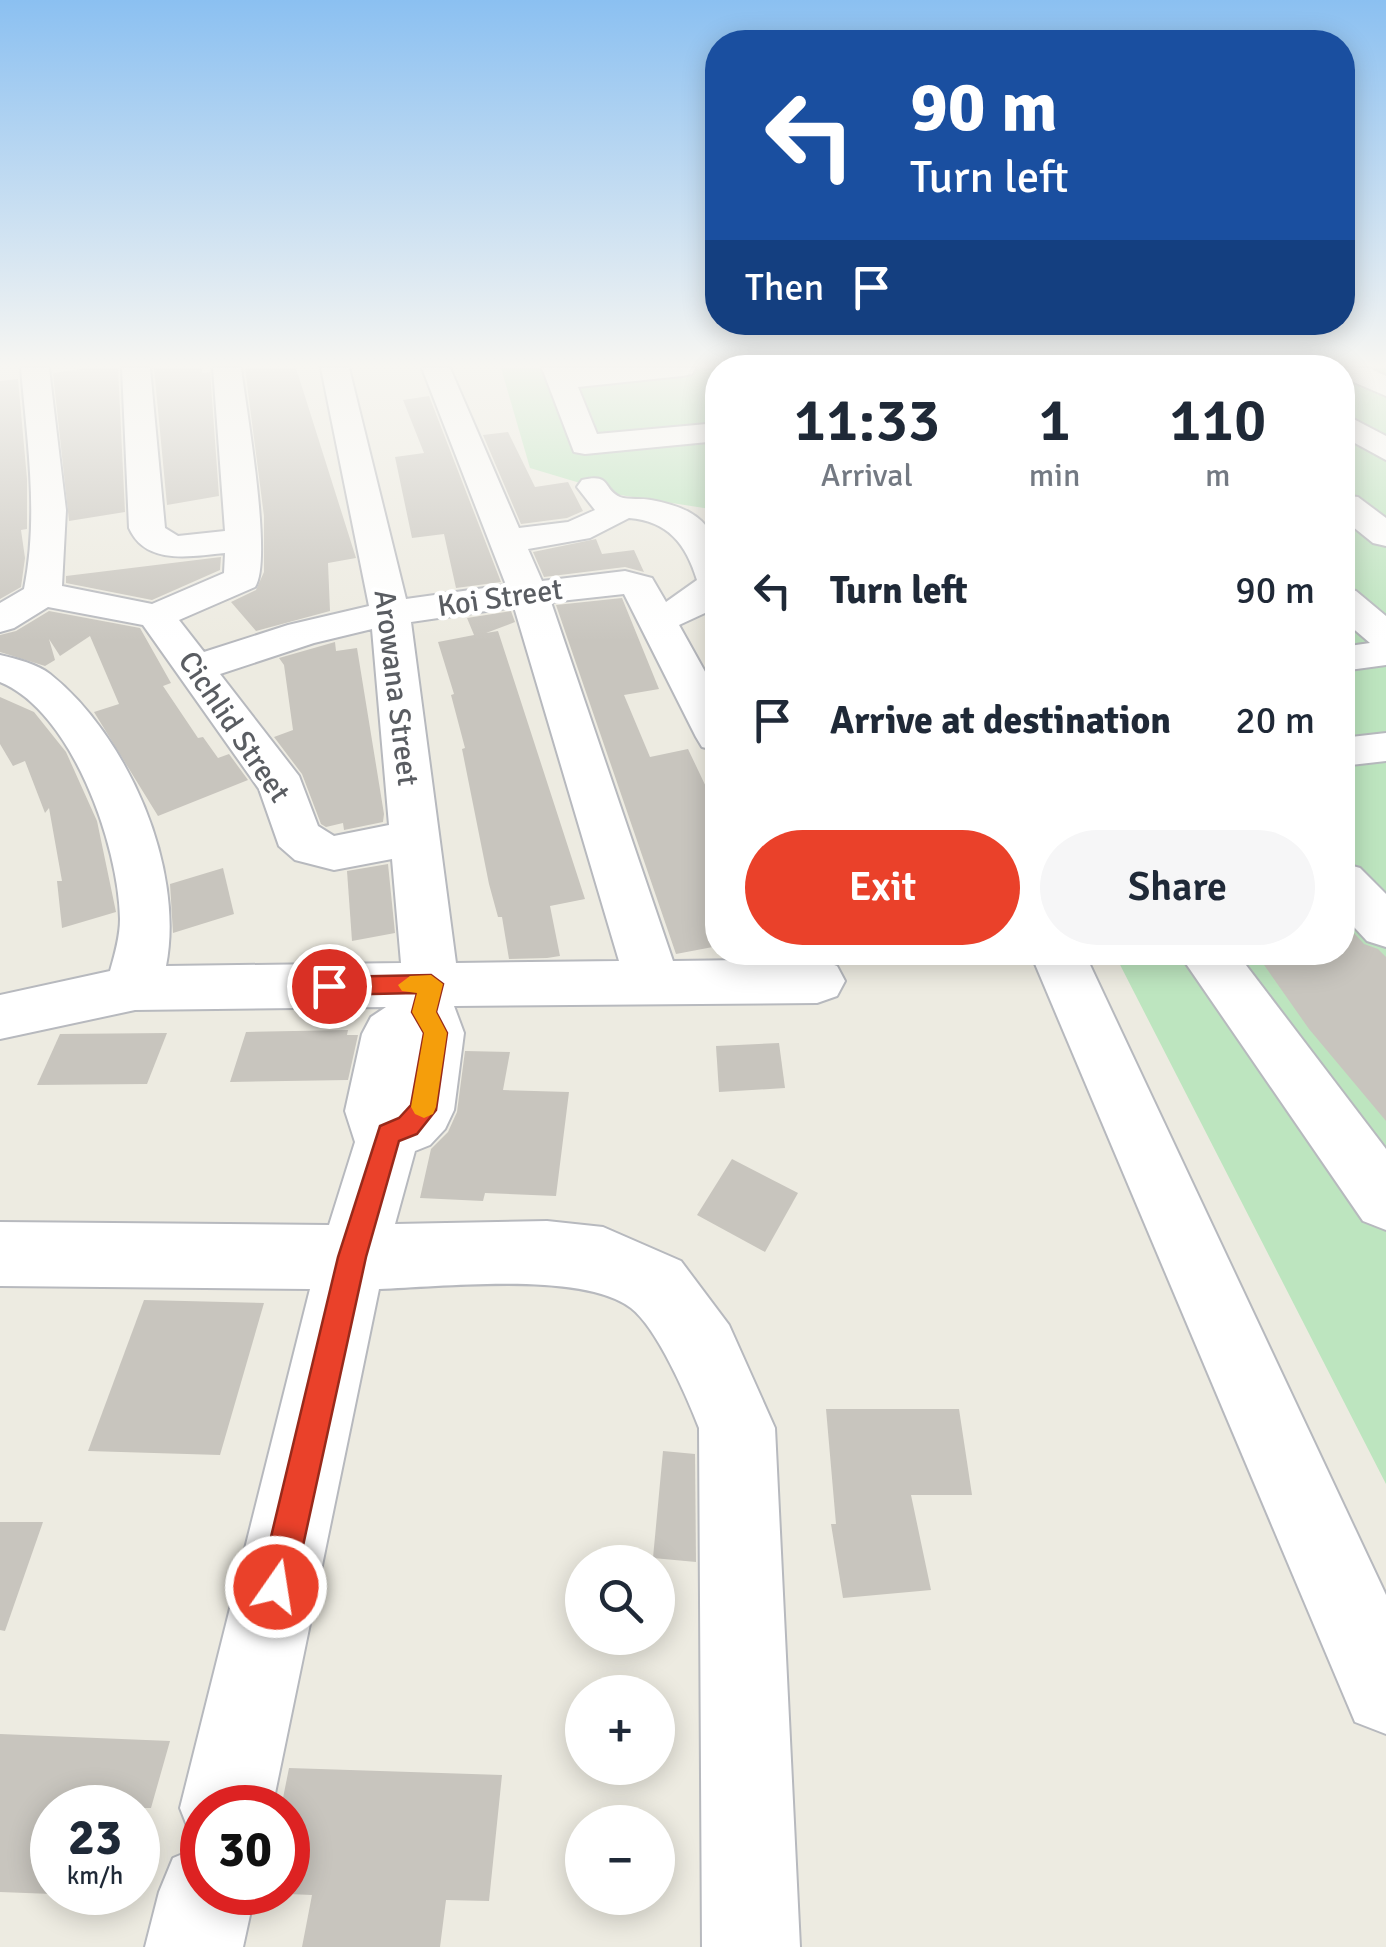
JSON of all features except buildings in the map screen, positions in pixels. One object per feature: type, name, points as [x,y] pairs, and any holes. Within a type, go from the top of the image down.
[{"type":"street","points":[[0,620],[42,594],[50,536],[43,459]]},
{"type":"street","points":[[142,459],[147,528],[152,539],[176,547],[244,540]]},
{"type":"street","points":[[156,616],[242,579],[244,540],[236,459]]},
{"type":"street","name":"Arowana Street","points":[[355,459],[390,614],[428,998]]},
{"type":"street","points":[[474,459],[529,594],[653,982]]},
{"type":"street","points":[[508,540],[588,527],[615,513],[604,497],[677,518],[705,552]]},
{"type":"street","points":[[1355,503],[1386,500]]},
{"type":"street","points":[[1355,512],[1386,535]]},
{"type":"street","name":"Koi Street","points":[[198,668],[296,633],[390,614],[633,583],[640,586],[705,711]]},
{"type":"street","points":[[1355,590],[1386,586]]},
{"type":"street","name":"Cichlid Street","points":[[42,594],[156,616],[282,787],[296,834],[312,848],[334,853],[415,838]]},
{"type":"street","points":[[659,620],[705,596]]},
{"type":"street","points":[[1355,610],[1386,636]]},
{"type":"street","points":[[1355,657],[1386,653]]},
{"type":"street","points":[[0,667],[31,680],[55,701],[118,803],[138,854],[146,922],[135,988]]},
{"type":"street","points":[[1355,894],[1386,926]]},
{"type":"street","points":[[1063,965],[1386,1691]]},
{"type":"street","points":[[1214,965],[1386,1200]]},
{"type":"street","points":[[4,1017],[135,988],[428,998],[653,982],[818,980]]},
{"type":"street","points":[[231,1785],[352,1257],[389,1134],[380,1129],[376,1110],[391,1034],[428,998]]},
{"type":"street","points":[[5,1266],[548,1253],[603,1259],[657,1285],[704,1350],[737,1428],[751,1947]]},
{"type":"street","points":[[194,1947],[202,1915]]},
{"type":"green space","points":[[527,459],[705,459],[705,508],[620,495],[530,468]]},
{"type":"green space","points":[[1355,459],[1386,459],[1386,1484],[1120,965],[1355,965]]},
{"type":"slow traffic","points":[[410,985],[431,984],[424,1012],[436,1033],[424,1107]]},
{"type":"route","points":[[276,1587],[352,1257],[389,1134],[408,1126],[423,1110],[436,1033],[424,1012],[431,984],[329,986]]}]
